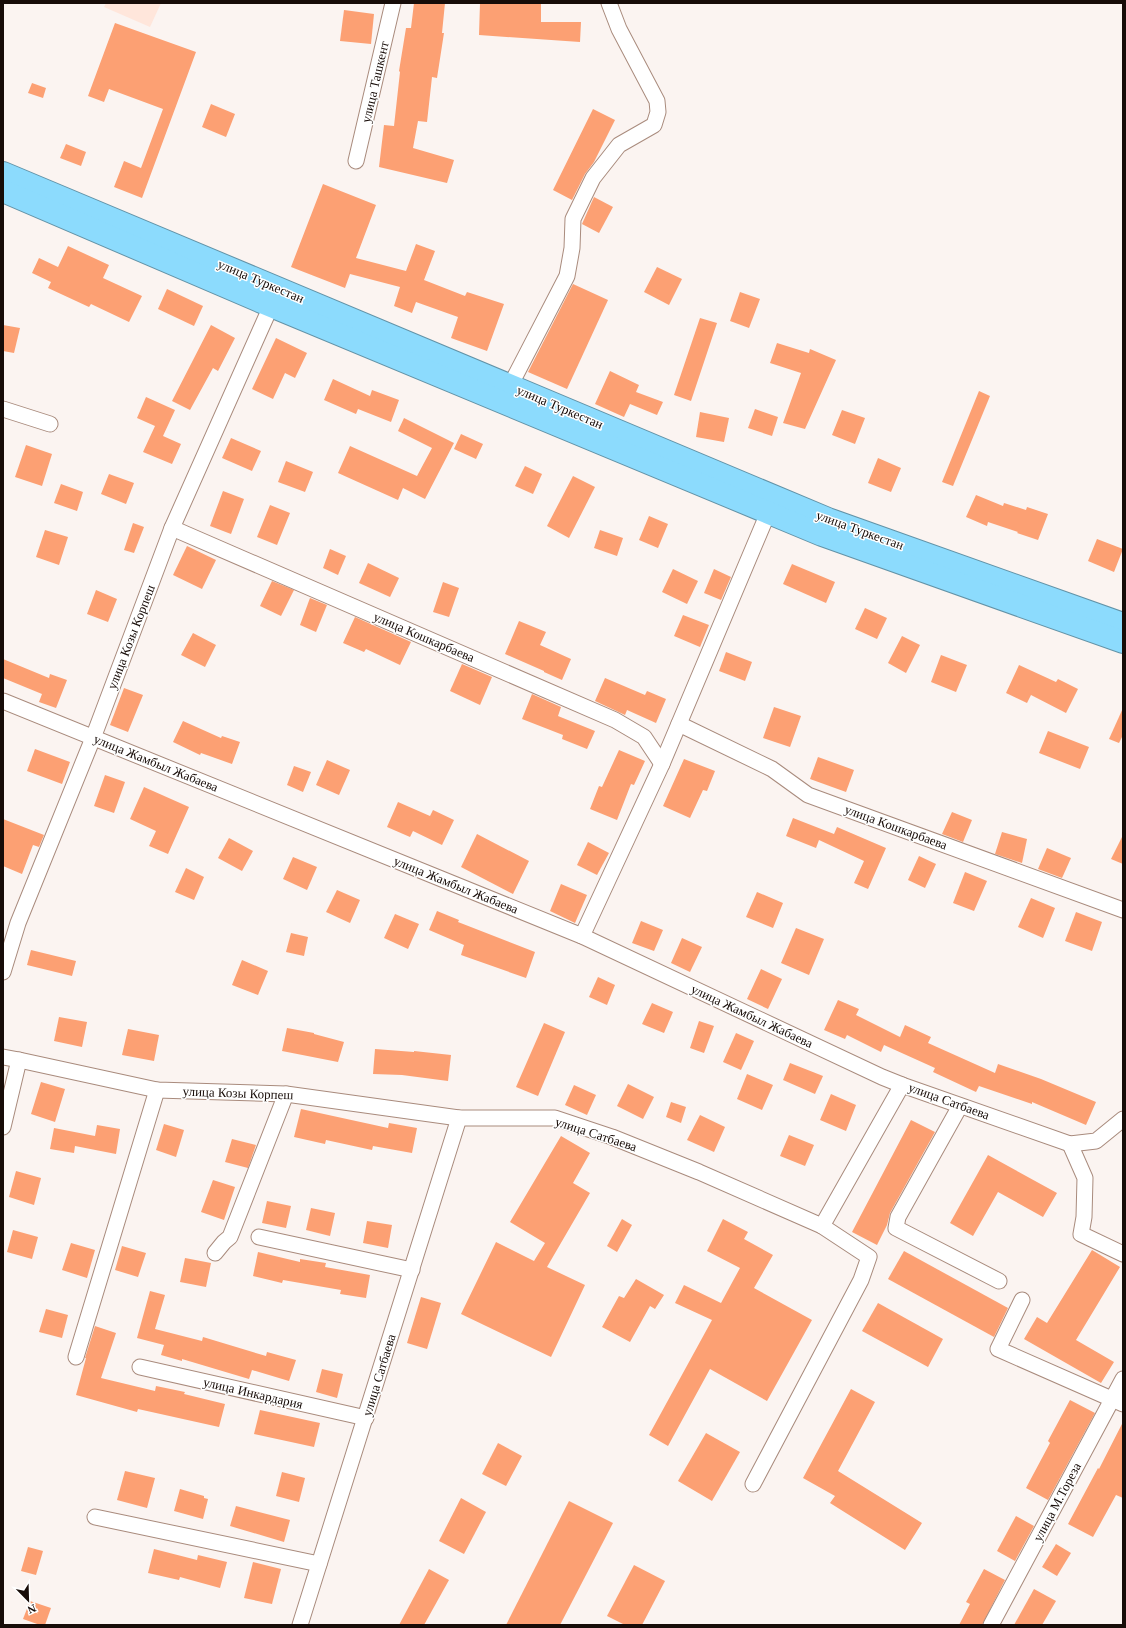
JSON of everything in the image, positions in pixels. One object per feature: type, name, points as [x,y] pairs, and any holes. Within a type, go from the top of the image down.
[{"type":"highway","name":"улица Туркестан","points":[[3,173],[510,386],[825,527],[1123,642]]},
{"type":"highway","name":"улица Туркестан","points":[[3,191],[271,306],[768,513],[825,527],[1123,624]]},
{"type":"street","name":"улица Ташкент","points":[[356,161],[393,3]]},
{"type":"street","points":[[510,386],[567,276],[572,248],[573,219],[593,178],[619,145],[654,125],[658,112],[657,101],[619,29],[609,3]]},
{"type":"street","name":"улица Козы Корпеш","points":[[3,972],[18,923],[93,738],[172,528],[271,306]]},
{"type":"street","points":[[3,409],[50,424]]},
{"type":"street","points":[[582,936],[680,724],[768,513]]},
{"type":"street","name":"улица Кошкарбаева","points":[[172,528],[615,720],[644,737],[662,764]]},
{"type":"street","name":"улица Жамбыл Жабаева","points":[[3,701],[582,936],[902,1085]]},
{"type":"street","name":"улица Кошкарбаева","points":[[680,724],[772,769],[808,795],[1123,910]]},
{"type":"street","name":"улица Козы Корпеш","points":[[3,1057],[158,1090],[286,1094],[459,1118]]},
{"type":"street","points":[[3,1127],[19,1060]]},
{"type":"street","name":"улица Сатбаева","points":[[300,1625],[459,1118],[555,1118],[612,1137],[699,1172],[822,1226],[902,1085],[1070,1144],[1096,1141],[1123,1119]]},
{"type":"street","points":[[76,1357],[158,1090]]},
{"type":"street","points":[[215,1253],[230,1237],[286,1094]]},
{"type":"street","points":[[960,1106],[898,1217],[896,1228],[999,1281]]},
{"type":"street","points":[[1070,1144],[1085,1178],[1084,1217],[1081,1234],[1123,1254]]},
{"type":"street","points":[[752,1484],[861,1280],[869,1257],[822,1226]]},
{"type":"street","points":[[259,1237],[412,1270]]},
{"type":"street","points":[[1022,1300],[998,1349],[1118,1402]]},
{"type":"street","name":"улица Инкардария","points":[[140,1367],[366,1418]]},
{"type":"street","name":"улица М.Тореза","points":[[991,1625],[1118,1402],[1123,1379]]},
{"type":"street","points":[[95,1517],[319,1564]]},
{"type":"shaded area","points":[[106,3],[161,3],[150,27],[104,7]]},
{"type":"building","points":[[414,3],[445,3],[442,33],[444,33],[437,78],[432,77],[427,122],[418,121],[413,148],[454,160],[447,183],[379,167],[384,125],[394,126],[399,71],[406,28],[411,28]]},
{"type":"building","points":[[480,3],[541,3],[541,22],[581,22],[580,42],[479,35]]},
{"type":"building","points":[[344,10],[374,14],[371,44],[340,41]]},
{"type":"building","points":[[115,23],[196,52],[142,198],[114,187],[124,161],[141,168],[163,109],[109,89],[104,102],[88,96]]},
{"type":"building","points":[[32,83],[46,88],[43,98],[28,93]]},
{"type":"building","points":[[211,104],[235,114],[226,137],[202,127]]},
{"type":"building","points":[[593,109],[615,120],[594,162],[585,174],[572,200],[553,190]]},
{"type":"building","points":[[66,144],[86,152],[81,166],[60,158]]},
{"type":"building","points":[[323,184],[376,205],[356,258],[406,271],[416,244],[435,251],[424,280],[465,296],[467,292],[504,304],[487,351],[451,338],[458,317],[416,302],[412,313],[394,306],[400,287],[350,274],[345,288],[291,267]]},
{"type":"building","points":[[594,197],[613,207],[599,233],[582,224]]},
{"type":"building","points":[[68,246],[109,265],[103,278],[142,296],[129,322],[91,304],[89,307],[48,288],[51,282],[32,273],[39,258],[58,267]]},
{"type":"building","points":[[657,267],[682,279],[669,305],[644,292]]},
{"type":"building","points":[[573,284],[608,300],[567,389],[528,372]]},
{"type":"building","points":[[167,289],[203,306],[194,326],[158,309]]},
{"type":"building","points":[[740,292],[760,299],[749,328],[730,321]]},
{"type":"building","points":[[700,318],[717,323],[691,401],[674,395]]},
{"type":"building","points":[[3,325],[20,328],[14,353],[3,351]]},
{"type":"building","points":[[211,325],[235,338],[218,371],[213,368],[190,410],[172,401]]},
{"type":"building","points":[[276,338],[307,353],[295,378],[285,373],[273,399],[252,389]]},
{"type":"building","points":[[777,343],[809,353],[810,349],[836,360],[805,429],[783,423],[801,373],[770,363]]},
{"type":"building","points":[[610,371],[639,385],[636,392],[663,402],[657,415],[630,404],[624,417],[595,404]]},
{"type":"building","points":[[333,379],[370,396],[372,390],[399,400],[391,422],[358,409],[356,414],[324,400]]},
{"type":"building","points":[[979,391],[990,396],[953,486],[942,482]]},
{"type":"building","points":[[146,397],[175,410],[163,436],[181,444],[172,464],[143,452],[155,426],[137,418]]},
{"type":"building","points":[[755,409],[778,417],[772,436],[748,428]]},
{"type":"building","points":[[842,410],[865,418],[855,444],[832,435]]},
{"type":"building","points":[[700,412],[729,418],[724,442],[696,437]]},
{"type":"building","points":[[404,418],[454,443],[425,499],[403,488],[398,500],[338,473],[350,446],[417,476],[432,448],[398,431]]},
{"type":"building","points":[[461,434],[483,444],[476,459],[454,449]]},
{"type":"building","points":[[231,438],[261,451],[252,471],[222,458]]},
{"type":"building","points":[[26,445],[52,454],[42,486],[15,477]]},
{"type":"building","points":[[878,458],[901,468],[891,492],[868,483]]},
{"type":"building","points":[[286,461],[313,472],[305,492],[278,482]]},
{"type":"building","points":[[525,466],[542,474],[533,494],[515,486]]},
{"type":"building","points":[[109,474],[134,483],[126,504],[101,494]]},
{"type":"building","points":[[573,476],[595,487],[569,538],[547,526]]},
{"type":"building","points":[[61,484],[83,492],[77,511],[54,503]]},
{"type":"building","points":[[223,491],[244,499],[231,534],[210,526]]},
{"type":"building","points":[[976,495],[1003,506],[1004,503],[1026,510],[1027,507],[1048,514],[1038,540],[988,522],[987,526],[966,517]]},
{"type":"building","points":[[270,505],[290,513],[277,545],[257,537]]},
{"type":"building","points":[[649,516],[668,524],[658,548],[639,540]]},
{"type":"building","points":[[133,523],[144,527],[134,553],[124,550]]},
{"type":"building","points":[[45,530],[68,537],[59,565],[36,557]]},
{"type":"building","points":[[600,530],[623,538],[617,556],[594,548]]},
{"type":"building","points":[[1097,539],[1123,549],[1114,572],[1088,561]]},
{"type":"building","points":[[187,546],[216,560],[202,589],[173,575]]},
{"type":"building","points":[[330,549],[346,556],[338,575],[323,568]]},
{"type":"building","points":[[368,563],[399,578],[390,597],[359,583]]},
{"type":"building","points":[[792,564],[835,582],[826,603],[783,584]]},
{"type":"building","points":[[673,569],[698,581],[687,604],[662,592]]},
{"type":"building","points":[[714,569],[731,577],[721,600],[704,593]]},
{"type":"building","points":[[272,581],[294,590],[281,616],[260,606]]},
{"type":"building","points":[[443,582],[459,588],[449,617],[433,612]]},
{"type":"building","points":[[96,590],[117,599],[108,622],[87,614]]},
{"type":"building","points":[[310,598],[327,605],[316,632],[300,625]]},
{"type":"building","points":[[865,608],[887,618],[877,639],[855,629]]},
{"type":"building","points":[[683,615],[709,625],[700,647],[674,636]]},
{"type":"building","points":[[355,617],[411,642],[400,665],[366,649],[364,652],[343,643]]},
{"type":"building","points":[[519,621],[546,632],[540,645],[571,659],[562,680],[505,654]]},
{"type":"building","points":[[193,633],[216,645],[205,667],[181,655]]},
{"type":"building","points":[[902,636],[920,645],[906,673],[888,663]]},
{"type":"building","points":[[726,652],[752,662],[745,681],[719,671]]},
{"type":"building","points":[[941,655],[967,665],[956,692],[931,682]]},
{"type":"building","points":[[3,659],[49,678],[50,674],[67,680],[56,708],[39,702],[42,694],[3,678]]},
{"type":"building","points":[[462,664],[492,677],[480,705],[450,691]]},
{"type":"building","points":[[1019,665],[1056,682],[1058,679],[1078,689],[1066,713],[1031,695],[1027,703],[1006,693]]},
{"type":"building","points":[[605,678],[645,695],[647,691],[666,699],[656,723],[627,710],[625,715],[595,701]]},
{"type":"building","points":[[124,688],[143,695],[128,732],[110,725]]},
{"type":"building","points":[[532,694],[561,707],[558,716],[595,731],[587,749],[562,739],[563,735],[522,719]]},
{"type":"building","points":[[774,707],[801,716],[790,747],[763,738]]},
{"type":"building","points":[[1123,708],[1123,735],[1119,743],[1109,739]]},
{"type":"building","points":[[183,721],[221,738],[222,736],[240,742],[232,764],[201,753],[200,755],[173,742]]},
{"type":"building","points":[[1048,731],[1089,747],[1080,769],[1039,753]]},
{"type":"building","points":[[35,749],[70,762],[62,784],[27,771]]},
{"type":"building","points":[[619,750],[645,761],[634,785],[631,784],[617,820],[590,809],[599,786],[602,787]]},
{"type":"building","points":[[818,757],[854,770],[846,792],[810,779]]},
{"type":"building","points":[[684,759],[715,771],[707,791],[703,790],[690,818],[663,806]]},
{"type":"building","points":[[327,760],[350,770],[339,795],[316,785]]},
{"type":"building","points":[[294,766],[311,772],[303,792],[287,785]]},
{"type":"building","points":[[105,775],[125,782],[114,813],[94,806]]},
{"type":"building","points":[[144,787],[189,807],[168,854],[149,846],[156,831],[130,819]]},
{"type":"building","points":[[398,802],[430,816],[433,810],[454,820],[442,845],[413,831],[410,837],[387,827]]},
{"type":"building","points":[[952,812],[972,820],[963,842],[942,834]]},
{"type":"building","points":[[793,818],[834,834],[837,827],[886,848],[868,889],[854,883],[864,861],[819,840],[816,848],[786,836]]},
{"type":"building","points":[[3,819],[44,835],[39,847],[33,845],[22,874],[3,866]]},
{"type":"building","points":[[1002,832],[1027,839],[1022,863],[995,854]]},
{"type":"building","points":[[477,834],[529,861],[513,894],[461,867]]},
{"type":"building","points":[[1123,835],[1123,864],[1111,859]]},
{"type":"building","points":[[229,838],[253,851],[242,871],[218,858]]},
{"type":"building","points":[[588,842],[609,853],[597,875],[577,865]]},
{"type":"building","points":[[1047,848],[1071,858],[1062,878],[1038,869]]},
{"type":"building","points":[[919,856],[936,864],[925,888],[908,880]]},
{"type":"building","points":[[293,857],[317,867],[307,890],[283,879]]},
{"type":"building","points":[[186,868],[204,877],[194,900],[175,892]]},
{"type":"building","points":[[965,872],[987,881],[974,911],[953,903]]},
{"type":"building","points":[[561,884],[587,895],[575,923],[550,911]]},
{"type":"building","points":[[337,890],[360,900],[350,923],[326,912]]},
{"type":"building","points":[[757,892],[783,903],[773,928],[746,917]]},
{"type":"building","points":[[1031,898],[1055,908],[1043,938],[1018,927]]},
{"type":"building","points":[[437,911],[459,920],[458,922],[535,952],[526,978],[461,955],[464,945],[429,930]]},
{"type":"building","points":[[1076,912],[1102,922],[1092,951],[1065,941]]},
{"type":"building","points":[[395,914],[419,924],[408,949],[384,938]]},
{"type":"building","points":[[641,921],[663,930],[654,951],[632,943]]},
{"type":"building","points":[[796,928],[824,939],[809,975],[781,963]]},
{"type":"building","points":[[291,933],[308,937],[304,956],[286,952]]},
{"type":"building","points":[[682,938],[702,947],[690,972],[671,963]]},
{"type":"building","points":[[31,950],[76,961],[72,976],[27,965]]},
{"type":"building","points":[[242,960],[268,971],[258,995],[232,985]]},
{"type":"building","points":[[761,969],[782,979],[768,1009],[747,999]]},
{"type":"building","points":[[598,977],[615,985],[607,1005],[589,997]]},
{"type":"building","points":[[838,1000],[859,1009],[856,1015],[900,1037],[905,1025],[931,1037],[928,1043],[995,1073],[998,1064],[1041,1079],[1096,1102],[1086,1125],[1032,1102],[1032,1104],[979,1086],[976,1092],[933,1072],[935,1068],[884,1045],[881,1052],[847,1035],[845,1039],[824,1030]]},
{"type":"building","points":[[652,1003],[673,1012],[664,1033],[642,1024]]},
{"type":"building","points":[[59,1017],[87,1022],[82,1047],[54,1041]]},
{"type":"building","points":[[699,1021],[714,1026],[704,1053],[690,1048]]},
{"type":"building","points":[[544,1023],[565,1032],[538,1096],[516,1087]]},
{"type":"building","points":[[287,1028],[314,1033],[344,1042],[338,1062],[282,1051]]},
{"type":"building","points":[[128,1029],[159,1035],[154,1061],[122,1055]]},
{"type":"building","points":[[736,1033],[754,1041],[741,1070],[723,1062]]},
{"type":"building","points":[[375,1049],[451,1055],[448,1081],[402,1075],[373,1074]]},
{"type":"building","points":[[790,1063],[823,1076],[815,1094],[783,1080]]},
{"type":"building","points":[[747,1074],[773,1085],[762,1110],[737,1099]]},
{"type":"building","points":[[41,1082],[65,1089],[55,1122],[31,1114]]},
{"type":"building","points":[[628,1084],[654,1097],[643,1119],[617,1106]]},
{"type":"building","points":[[574,1085],[596,1095],[587,1115],[565,1105]]},
{"type":"building","points":[[831,1094],[856,1105],[846,1131],[820,1120]]},
{"type":"building","points":[[671,1102],[686,1107],[681,1123],[666,1117]]},
{"type":"building","points":[[301,1109],[388,1128],[389,1123],[417,1128],[412,1153],[373,1146],[372,1150],[326,1140],[325,1144],[294,1137]]},
{"type":"building","points":[[700,1115],[725,1127],[714,1152],[687,1140]]},
{"type":"building","points":[[911,1120],[935,1132],[890,1213],[887,1225],[877,1245],[852,1232]]},
{"type":"building","points":[[164,1124],[184,1130],[176,1157],[156,1150]]},
{"type":"building","points":[[97,1125],[120,1129],[116,1154],[75,1146],[74,1153],[50,1149],[54,1128],[95,1136]]},
{"type":"building","points":[[789,1135],[814,1145],[805,1166],[780,1156]]},
{"type":"building","points":[[561,1136],[590,1153],[573,1183],[590,1193],[547,1267],[585,1285],[551,1357],[461,1314],[496,1242],[534,1261],[545,1243],[510,1222]]},
{"type":"building","points":[[232,1139],[256,1145],[248,1168],[225,1162]]},
{"type":"building","points":[[988,1155],[1057,1193],[1043,1217],[998,1192],[973,1236],[950,1223]]},
{"type":"building","points":[[16,1171],[41,1178],[34,1205],[9,1197]]},
{"type":"building","points":[[213,1180],[235,1187],[224,1220],[201,1212]]},
{"type":"building","points":[[267,1201],[291,1206],[286,1228],[262,1223]]},
{"type":"building","points":[[311,1208],[335,1213],[330,1236],[306,1230]]},
{"type":"building","points":[[622,1219],[632,1225],[617,1252],[607,1246]]},
{"type":"building","points":[[723,1219],[748,1232],[744,1239],[773,1255],[754,1288],[812,1320],[767,1401],[710,1369],[668,1446],[649,1435],[712,1320],[675,1303],[684,1285],[721,1303],[740,1268],[707,1251]]},
{"type":"building","points":[[367,1221],[392,1225],[388,1248],[363,1243]]},
{"type":"building","points":[[13,1230],[38,1237],[32,1259],[7,1252]]},
{"type":"building","points":[[71,1243],[95,1250],[87,1278],[62,1270]]},
{"type":"building","points":[[122,1246],[146,1253],[138,1277],[115,1270]]},
{"type":"building","points":[[1092,1250],[1120,1267],[1076,1340],[1114,1362],[1101,1383],[1024,1339],[1037,1317],[1047,1323]]},
{"type":"building","points":[[904,1251],[1008,1308],[994,1337],[888,1279]]},
{"type":"building","points":[[258,1252],[300,1262],[300,1259],[326,1263],[325,1267],[370,1275],[366,1298],[340,1294],[341,1290],[283,1280],[282,1283],[253,1276]]},
{"type":"building","points":[[185,1258],[211,1263],[206,1287],[180,1282]]},
{"type":"building","points":[[636,1279],[664,1295],[655,1309],[650,1306],[630,1342],[602,1327],[619,1296],[624,1298]]},
{"type":"building","points":[[150,1291],[165,1295],[155,1329],[202,1341],[203,1337],[266,1356],[267,1352],[296,1360],[289,1381],[252,1370],[249,1379],[182,1359],[182,1361],[161,1355],[164,1345],[137,1338]]},
{"type":"building","points":[[421,1297],[441,1303],[427,1349],[407,1343]]},
{"type":"building","points":[[878,1303],[943,1339],[928,1367],[862,1331]]},
{"type":"building","points":[[46,1309],[68,1315],[62,1338],[39,1332]]},
{"type":"building","points":[[95,1326],[116,1333],[101,1378],[155,1391],[156,1386],[185,1392],[184,1394],[225,1404],[219,1427],[138,1409],[137,1412],[76,1395]]},
{"type":"building","points":[[322,1369],[343,1374],[337,1398],[316,1392]]},
{"type":"building","points":[[851,1389],[875,1402],[838,1471],[922,1523],[905,1550],[830,1503],[835,1496],[803,1478]]},
{"type":"building","points":[[1070,1400],[1095,1413],[1048,1500],[1026,1488],[1050,1443],[1048,1441]]},
{"type":"building","points":[[260,1410],[320,1423],[314,1447],[254,1434]]},
{"type":"building","points":[[1123,1422],[1123,1498],[1116,1495],[1093,1537],[1068,1524]]},
{"type":"building","points":[[706,1433],[740,1452],[712,1501],[678,1481]]},
{"type":"building","points":[[498,1443],[522,1456],[506,1486],[482,1474]]},
{"type":"building","points":[[125,1471],[155,1478],[147,1508],[117,1500]]},
{"type":"building","points":[[282,1472],[305,1478],[299,1502],[276,1496]]},
{"type":"building","points":[[180,1489],[204,1496],[204,1498],[208,1499],[203,1519],[174,1511]]},
{"type":"building","points":[[461,1498],[486,1512],[464,1554],[439,1541]]},
{"type":"building","points":[[569,1501],[613,1523],[560,1625],[506,1625]]},
{"type":"building","points":[[236,1506],[290,1520],[284,1542],[230,1526]]},
{"type":"building","points":[[1016,1516],[1034,1526],[1015,1561],[997,1551]]},
{"type":"building","points":[[1056,1544],[1071,1553],[1057,1576],[1042,1567]]},
{"type":"building","points":[[28,1547],[43,1551],[36,1575],[21,1571]]},
{"type":"building","points":[[154,1549],[197,1560],[198,1555],[227,1562],[220,1588],[180,1577],[179,1580],[148,1573]]},
{"type":"building","points":[[253,1562],[281,1569],[272,1604],[244,1598]]},
{"type":"building","points":[[634,1565],[665,1581],[642,1625],[625,1625],[607,1616]]},
{"type":"building","points":[[429,1569],[449,1580],[424,1625],[399,1625]]},
{"type":"building","points":[[984,1569],[1005,1580],[982,1625],[959,1625],[970,1604],[966,1602]]},
{"type":"building","points":[[1034,1589],[1056,1601],[1042,1625],[1014,1625]]},
{"type":"building","points":[[30,1601],[51,1608],[45,1625],[40,1625],[23,1619]]}]
